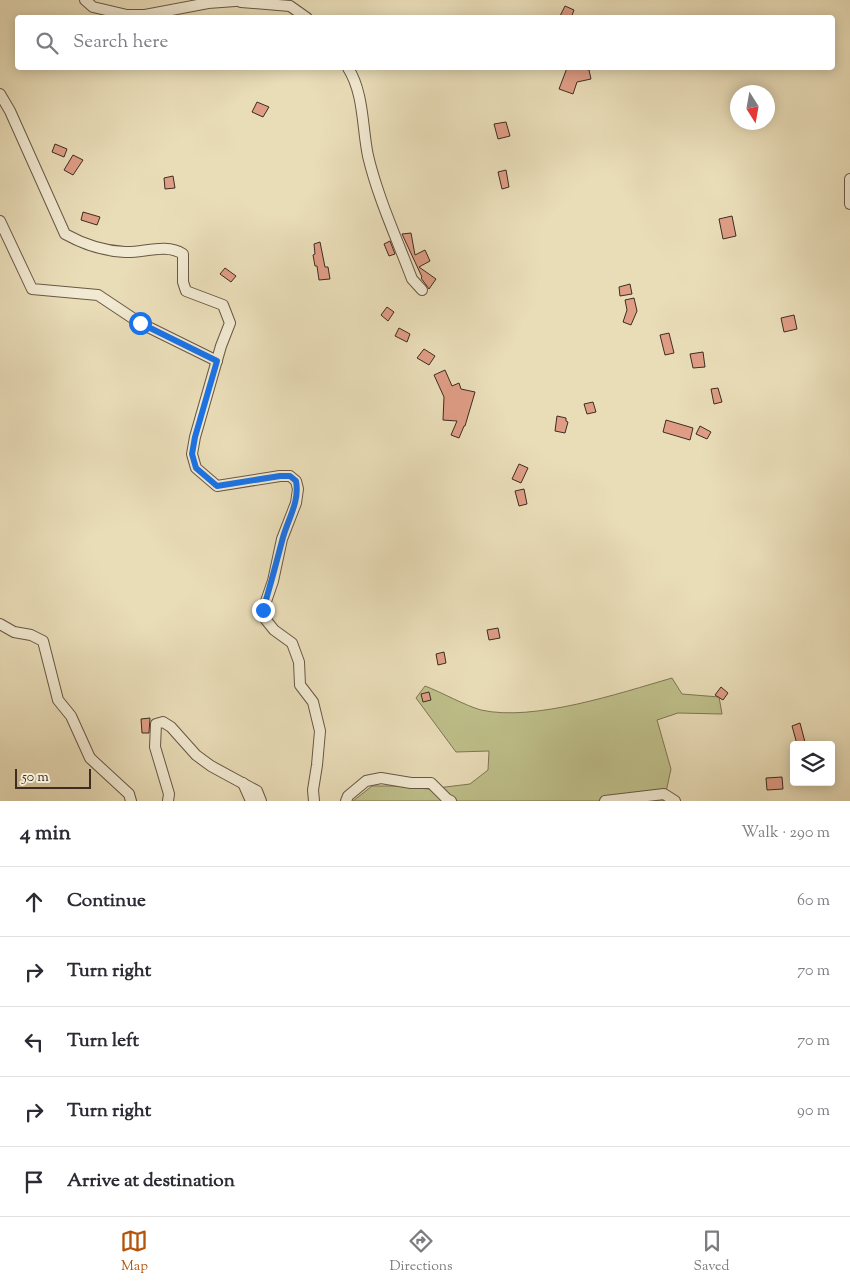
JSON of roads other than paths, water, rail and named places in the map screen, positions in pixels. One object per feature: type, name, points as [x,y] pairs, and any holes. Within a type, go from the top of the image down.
[{"type":"street","points":[[85,0],[93,7],[127,14],[145,15],[208,3],[249,0]]},
{"type":"street","points":[[235,2],[290,6],[303,15]]},
{"type":"street","points":[[349,70],[355,79],[369,157],[378,189],[412,278],[422,290]]},
{"type":"street","points":[[0,94],[65,234],[80,243],[126,252],[178,250],[183,254],[183,282],[186,292],[223,305],[230,323],[217,361],[195,437],[192,454],[196,468],[217,486],[280,476],[290,476],[296,481],[298,489],[296,504],[282,539],[273,581],[263,610],[266,620],[274,630],[292,643],[299,662],[300,685],[312,702],[320,731],[313,790],[314,801]]},
{"type":"street","points":[[850,179],[850,204]]},
{"type":"street","points":[[0,221],[32,289],[98,295],[140,323],[217,361]]},
{"type":"street","points":[[0,624],[14,632],[31,635],[43,641],[58,700],[71,716],[90,758],[129,794],[131,801]]},
{"type":"street","points":[[168,801],[168,794],[154,747],[156,724],[163,722],[172,727],[196,755],[211,766],[257,791],[261,801]]},
{"type":"street","points":[[346,801],[348,796],[366,781],[381,778],[411,783],[431,783],[446,799],[451,801]]},
{"type":"street","points":[[243,783],[251,801]]},
{"type":"street","points":[[605,801],[664,794],[675,801]]}]
